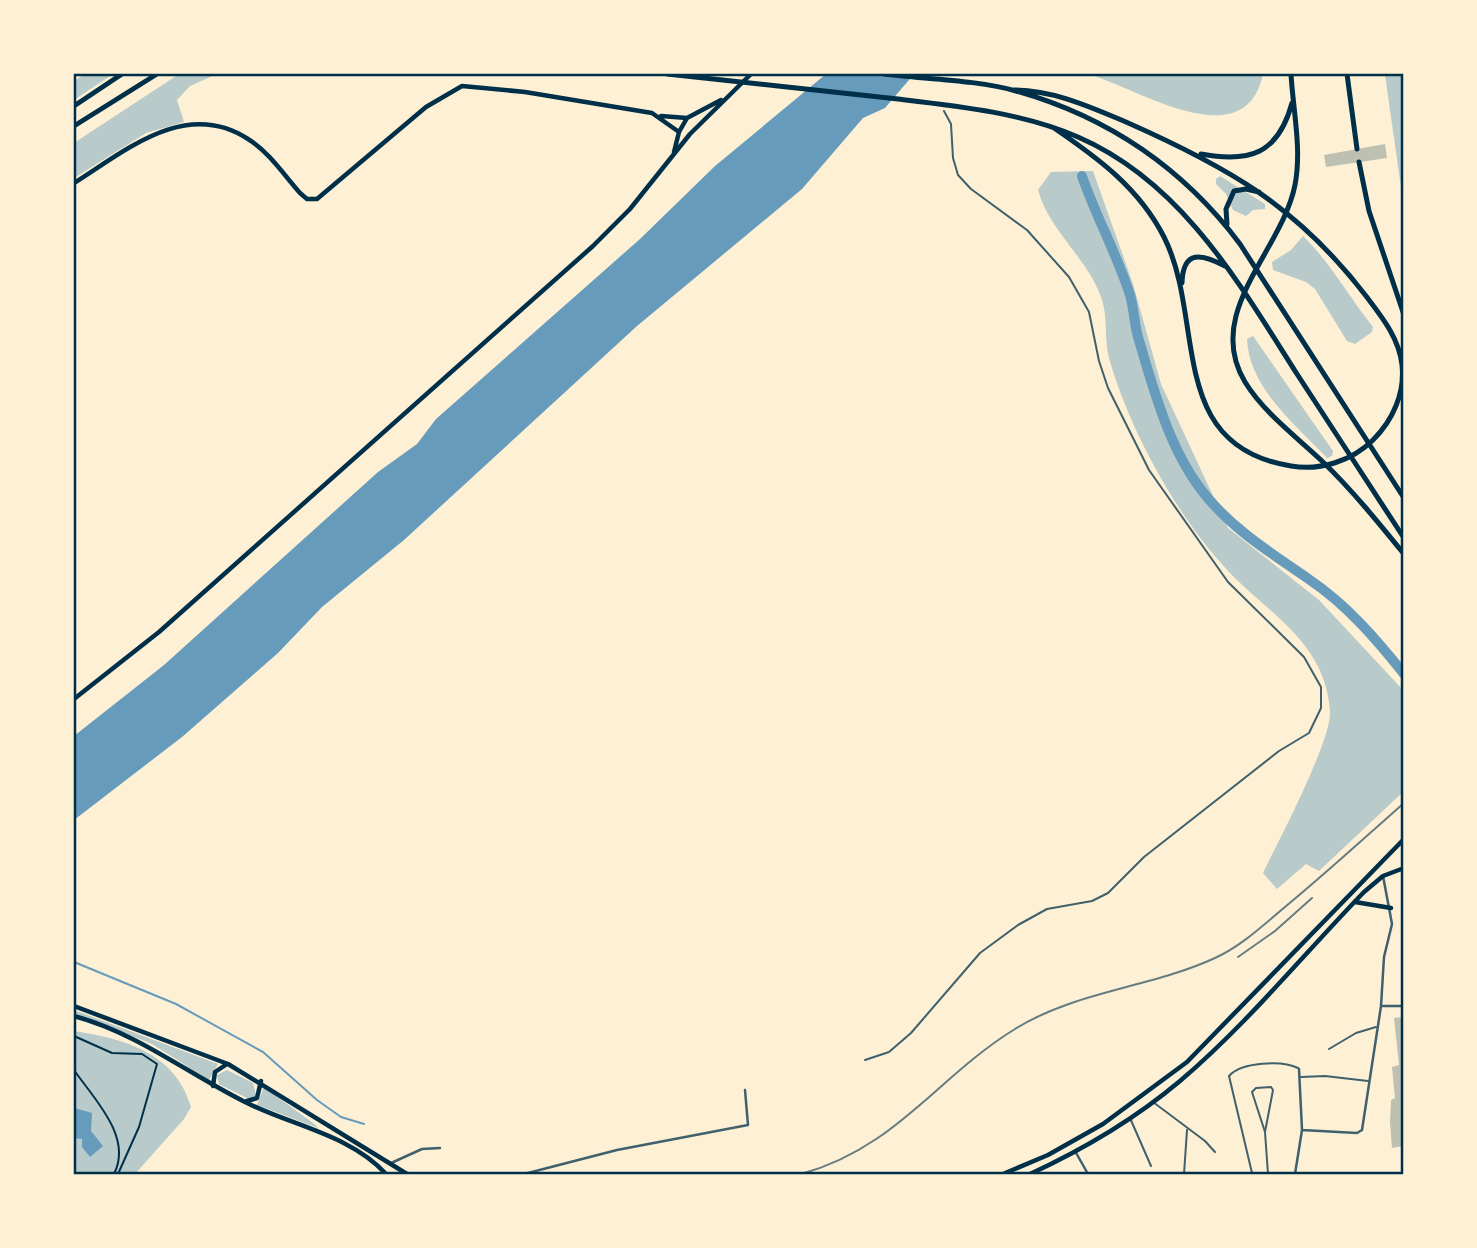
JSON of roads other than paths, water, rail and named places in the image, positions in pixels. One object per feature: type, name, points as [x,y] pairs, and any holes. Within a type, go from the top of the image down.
[{"type":"highway","points":[[74,106],[122,74]]},
{"type":"highway","points":[[74,126],[157,74]]},
{"type":"highway","points":[[667,74],[921,102],[991,113],[1054,128],[1108,152],[1153,183],[1204,236],[1404,538]]},
{"type":"highway","points":[[884,74],[1041,92],[1092,108],[1196,153],[1261,192],[1305,227],[1342,265],[1395,340],[1402,363],[1401,388],[1394,411],[1381,432],[1350,457],[1312,467],[1283,465],[1262,458],[1234,442],[1217,426],[1196,386],[1182,289],[1164,237],[1138,197],[1104,163],[1054,128]]},
{"type":"highway","points":[[1291,74],[1297,160],[1291,198],[1282,223],[1238,307],[1233,328],[1234,350],[1240,371],[1251,390],[1345,484],[1404,554]]},
{"type":"highway","points":[[1347,74],[1357,149]]},
{"type":"highway","points":[[1014,90],[1095,121],[1144,150],[1195,190],[1227,227],[1404,498]]},
{"type":"highway","points":[[1196,153],[1235,159],[1257,153],[1276,138],[1293,100]]},
{"type":"highway","points":[[1359,162],[1369,211],[1404,315]]},
{"type":"highway","points":[[1227,227],[1226,209],[1234,191],[1246,189],[1261,192]]},
{"type":"highway","points":[[1182,289],[1184,269],[1194,257],[1202,256],[1227,268]]},
{"type":"main road","points":[[74,699],[150,639],[570,268],[630,209],[690,134],[751,74]]},
{"type":"main road","points":[[74,183],[164,129],[206,124],[229,130],[250,140],[300,194],[307,199],[317,199],[426,107],[462,86],[525,92],[660,116],[687,118],[697,127]]},
{"type":"main road","points":[[673,157],[678,132],[687,118],[724,99]]},
{"type":"main road","points":[[660,116],[678,132],[690,134]]},
{"type":"main road","points":[[1003,1174],[1017,1173],[1103,1124],[1187,1062],[1404,839]]},
{"type":"main road","points":[[1030,1174],[1074,1151],[1152,1102],[1208,1055],[1354,902],[1383,876],[1404,868]]},
{"type":"main road","points":[[1354,902],[1391,908]]},
{"type":"main road","points":[[74,1006],[228,1064],[261,1081],[304,1113],[407,1174]]},
{"type":"main road","points":[[74,1016],[154,1048],[213,1086],[329,1138],[367,1158],[386,1174]]},
{"type":"main road","points":[[213,1086],[215,1072],[228,1064]]},
{"type":"main road","points":[[242,1101],[257,1098],[261,1081]]},
{"type":"street","points":[[1302,1130],[1360,1132],[1381,1006],[1381,972],[1392,924],[1383,876]]},
{"type":"street","points":[[1381,1006],[1404,1006]]},
{"type":"street","points":[[1295,1174],[1302,1130],[1299,1069]]},
{"type":"street","points":[[524,1174],[617,1150],[748,1125],[745,1090]]},
{"type":"street","points":[[389,1164],[422,1149],[440,1149]]},
{"type":"street","points":[[1074,1151],[1088,1174]]},
{"type":"lane","points":[[865,1060],[889,1052],[911,1033],[979,953],[1018,925],[1047,909],[1092,901],[1108,893],[1144,857],[1279,751],[1309,733],[1321,708],[1321,687],[1304,657],[1228,582],[1149,470],[1108,388],[1099,361],[1089,312],[1069,277],[1035,237],[971,189],[958,175],[953,159],[951,124],[944,111]]},
{"type":"lane","points":[[1329,1049],[1356,1033],[1377,1027]]},
{"type":"lane","points":[[1253,1174],[1229,1079],[1230,1073],[1248,1067],[1283,1064],[1299,1069]]},
{"type":"lane","points":[[1301,1077],[1325,1076],[1368,1081]]},
{"type":"lane","points":[[1265,1132],[1273,1090],[1270,1087],[1252,1089],[1265,1132],[1268,1174]]},
{"type":"lane","points":[[1152,1102],[1205,1141],[1215,1152]]},
{"type":"lane","points":[[1130,1117],[1152,1166]]},
{"type":"lane","points":[[1184,1174],[1187,1129]]},
{"type":"water","points":[[826,74],[914,74],[885,108],[863,118],[802,189],[637,326],[404,540],[322,607],[278,653],[182,737],[74,820],[74,736],[164,665],[378,472],[417,444],[436,419],[640,239],[715,166]]},
{"type":"water","points":[[74,1108],[92,1113],[91,1131],[103,1146],[90,1157],[82,1147],[82,1139],[74,1138]]},
{"type":"waterway","points":[[1082,176],[1130,295],[1138,337],[1165,421],[1194,480],[1218,510],[1243,532],[1324,590],[1349,612],[1404,674]]},
{"type":"waterway","points":[[74,962],[176,1004],[263,1052],[317,1100],[341,1117],[364,1124]]},
{"type":"railway","points":[[801,1174],[864,1147],[914,1110],[987,1048],[1038,1016],[1088,998],[1190,968],[1232,949],[1295,899],[1404,803]]},
{"type":"railway","points":[[1238,957],[1275,931],[1312,898]]}]
